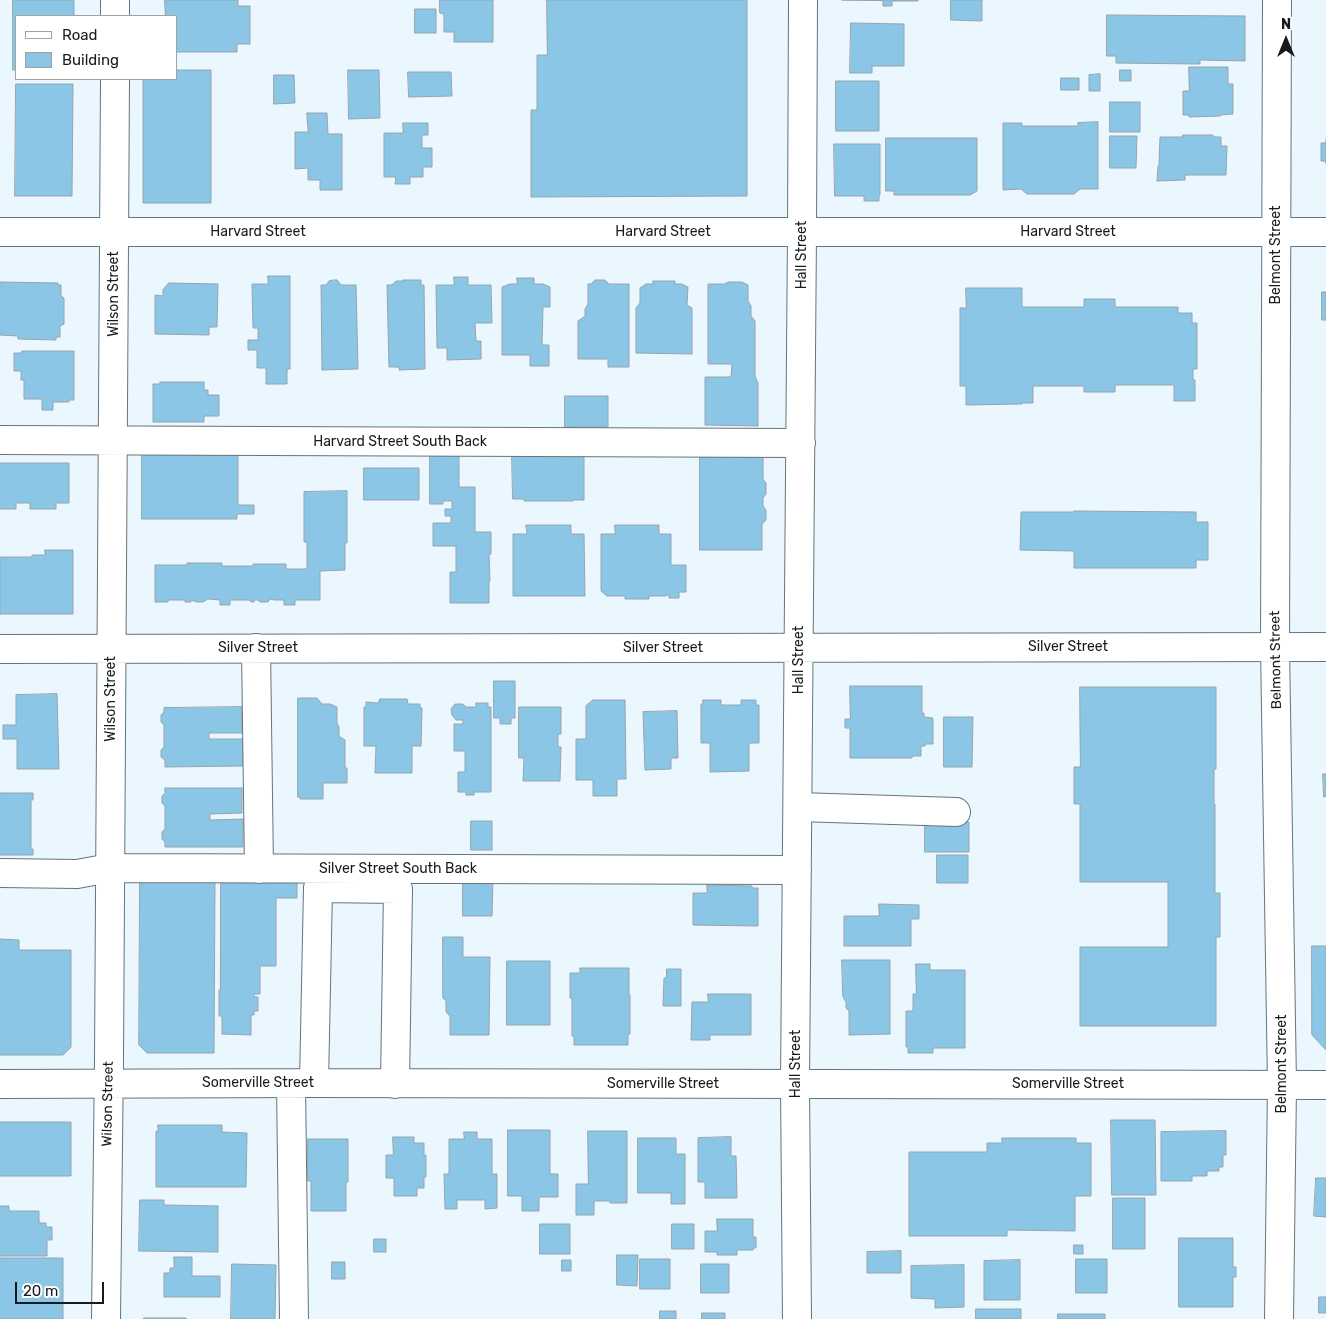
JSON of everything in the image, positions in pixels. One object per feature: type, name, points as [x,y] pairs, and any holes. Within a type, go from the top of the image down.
[{"type":"street","points":[[115,15],[116,0]]},
{"type":"street","name":"Hall Street","points":[[797,1319],[795,1084],[803,0]]},
{"type":"street","name":"Belmont Street","points":[[1277,0],[1275,646],[1282,1085],[1279,1319]]},
{"type":"street","name":"Wilson Street","points":[[106,1319],[115,80]]},
{"type":"street","name":"Harvard Street","points":[[0,232],[1326,232]]},
{"type":"street","name":"Harvard Street South Back","points":[[0,440],[800,443]]},
{"type":"street","name":"Silver Street","points":[[0,649],[1326,646]]},
{"type":"street","points":[[256,648],[259,869]]},
{"type":"street","points":[[798,807],[956,812]]},
{"type":"street","name":"Silver Street South Back","points":[[0,873],[77,874],[110,868],[797,870]]},
{"type":"street","points":[[294,1319],[302,1083],[318,888],[398,889],[395,1084]]},
{"type":"street","name":"Somerville Street","points":[[0,1084],[1326,1085]]},
{"type":"building","points":[[13,0],[74,0],[74,15],[15,15],[15,70],[13,70]]},
{"type":"building","points":[[165,0],[238,0],[238,6],[250,6],[250,44],[237,44],[237,52],[178,52],[178,15],[165,15]]},
{"type":"building","points":[[440,0],[493,0],[493,42],[454,42],[454,32],[444,32],[444,14],[440,13]]},
{"type":"building","points":[[547,0],[747,0],[747,196],[531,197],[531,110],[537,110],[537,55],[547,55]]},
{"type":"building","points":[[842,0],[918,1],[892,1],[892,6],[883,6],[883,1]]},
{"type":"building","points":[[951,0],[982,0],[982,21],[951,20]]},
{"type":"building","points":[[415,9],[436,9],[436,33],[415,33]]},
{"type":"building","points":[[1107,15],[1245,16],[1245,61],[1200,60],[1200,64],[1116,63],[1116,56],[1107,56]]},
{"type":"building","points":[[851,23],[904,24],[904,66],[872,66],[872,73],[850,73]]},
{"type":"building","points":[[1189,67],[1228,67],[1228,84],[1233,84],[1233,114],[1189,117],[1189,115],[1183,115],[1183,91],[1189,91]]},
{"type":"building","points":[[178,70],[211,70],[211,203],[143,203],[143,80],[178,80]]},
{"type":"building","points":[[348,70],[379,70],[380,118],[349,119]]},
{"type":"building","points":[[1120,70],[1131,70],[1131,81],[1120,81]]},
{"type":"building","points":[[408,72],[451,72],[452,96],[409,97]]},
{"type":"building","points":[[1100,74],[1100,91],[1089,91],[1089,75]]},
{"type":"building","points":[[274,75],[294,75],[295,103],[274,104]]},
{"type":"building","points":[[1061,78],[1079,78],[1079,90],[1061,90]]},
{"type":"building","points":[[836,81],[879,81],[879,131],[836,131]]},
{"type":"building","points":[[16,84],[73,84],[72,196],[15,196]]},
{"type":"building","points":[[1110,102],[1140,102],[1140,132],[1110,132]]},
{"type":"building","points":[[307,113],[327,113],[328,134],[342,134],[342,190],[320,190],[320,180],[308,180],[308,168],[295,169],[295,132],[308,132]]},
{"type":"building","points":[[1098,122],[1098,189],[1080,189],[1074,194],[1027,194],[1021,189],[1003,190],[1003,123],[1022,123],[1022,126],[1078,126],[1078,123]]},
{"type":"building","points":[[403,123],[428,123],[428,135],[422,135],[422,148],[432,148],[432,167],[423,167],[423,177],[410,177],[410,184],[395,184],[396,177],[384,177],[384,133],[403,133]]},
{"type":"building","points":[[1183,135],[1213,135],[1213,137],[1221,137],[1221,146],[1227,146],[1226,175],[1185,175],[1185,180],[1157,181],[1160,137],[1183,137]]},
{"type":"building","points":[[1110,136],[1137,136],[1136,168],[1110,168]]},
{"type":"building","points":[[886,138],[977,138],[977,191],[970,195],[894,195],[894,191],[886,191]]},
{"type":"building","points":[[1321,143],[1326,143],[1326,161],[1321,161]]},
{"type":"building","points":[[834,144],[880,144],[879,201],[864,201],[864,196],[835,196]]},
{"type":"building","points":[[268,276],[290,276],[290,369],[287,369],[287,384],[266,384],[266,368],[257,368],[257,350],[248,350],[248,340],[258,340],[258,328],[253,328],[252,284],[268,284]]},
{"type":"building","points":[[454,277],[468,277],[468,285],[491,285],[492,323],[475,323],[476,341],[481,341],[481,359],[447,360],[447,348],[437,348],[436,285],[454,285]]},
{"type":"building","points":[[517,278],[534,278],[534,284],[543,284],[550,287],[550,307],[543,307],[542,345],[549,345],[549,366],[530,366],[530,355],[502,355],[502,287],[517,284]]},
{"type":"building","points":[[337,280],[341,285],[356,285],[358,369],[322,370],[321,285]]},
{"type":"building","points":[[403,280],[421,280],[421,285],[424,285],[425,369],[399,370],[399,367],[389,367],[387,285]]},
{"type":"building","points":[[595,280],[605,280],[609,284],[629,284],[629,367],[608,367],[608,359],[578,359],[578,321],[585,316],[585,309],[588,304],[588,284]]},
{"type":"building","points":[[653,281],[675,281],[675,284],[682,284],[688,287],[687,305],[692,308],[692,354],[636,353],[636,308],[640,303],[640,288],[646,284],[653,284]]},
{"type":"building","points":[[0,282],[58,283],[58,285],[61,285],[61,296],[64,298],[64,324],[60,326],[60,337],[56,337],[56,340],[18,339],[18,336],[0,335]]},
{"type":"building","points":[[742,282],[748,285],[748,301],[751,306],[751,316],[755,321],[755,376],[758,383],[758,426],[705,425],[705,377],[731,377],[732,364],[708,364],[708,284],[724,284]]},
{"type":"building","points":[[169,283],[218,284],[217,327],[209,327],[209,335],[155,334],[155,295],[163,296],[163,290]]},
{"type":"building","points":[[966,288],[1022,288],[1022,307],[1084,307],[1084,299],[1115,299],[1115,307],[1178,307],[1178,313],[1192,313],[1192,323],[1197,323],[1197,369],[1193,369],[1195,401],[1174,401],[1174,385],[1115,385],[1115,392],[1084,392],[1084,386],[1033,386],[1033,403],[966,405],[966,386],[960,386],[960,308],[966,308]]},
{"type":"building","points":[[1322,292],[1326,292],[1326,320],[1322,320]]},
{"type":"building","points":[[22,351],[74,351],[74,400],[69,400],[69,402],[53,402],[53,410],[42,410],[42,399],[24,399],[24,380],[21,380],[21,371],[14,371],[14,353],[22,353]]},
{"type":"building","points":[[160,382],[204,382],[204,390],[208,390],[208,395],[219,395],[219,416],[204,416],[204,422],[153,422],[153,384],[160,384]]},
{"type":"building","points":[[565,396],[608,396],[608,427],[565,427]]},
{"type":"building","points":[[430,453],[459,453],[459,487],[475,487],[475,532],[491,532],[489,603],[450,603],[450,572],[456,572],[456,546],[433,546],[433,523],[451,523],[451,516],[445,516],[445,509],[452,509],[452,501],[443,501],[443,504],[430,504]]},
{"type":"building","points":[[142,454],[238,454],[238,505],[254,505],[254,514],[237,514],[237,519],[142,519]]},
{"type":"building","points":[[700,454],[763,454],[763,479],[766,483],[766,494],[763,498],[763,506],[766,510],[766,520],[762,524],[762,550],[700,550]]},
{"type":"building","points":[[512,455],[584,455],[584,500],[524,501],[524,499],[513,499]]},
{"type":"building","points":[[0,463],[69,463],[69,503],[56,503],[56,509],[30,509],[30,503],[16,503],[16,509],[0,509]]},
{"type":"building","points":[[364,468],[419,468],[419,500],[364,500]]},
{"type":"building","points":[[347,491],[345,570],[320,571],[320,600],[295,600],[295,605],[284,605],[284,600],[270,599],[268,602],[230,600],[230,605],[220,605],[220,600],[208,599],[203,602],[168,600],[168,602],[155,602],[155,565],[187,565],[187,563],[222,563],[222,566],[286,564],[286,569],[307,569],[307,542],[304,542],[304,492]]},
{"type":"building","points":[[1021,512],[1196,512],[1196,522],[1208,522],[1208,560],[1196,560],[1196,568],[1074,568],[1074,551],[1020,550]]},
{"type":"building","points":[[526,525],[571,525],[571,534],[584,534],[585,596],[513,596],[513,534],[527,534]]},
{"type":"building","points":[[615,525],[659,525],[659,534],[671,534],[671,565],[686,565],[686,592],[679,592],[679,598],[669,598],[669,594],[666,596],[649,596],[649,599],[625,599],[625,596],[607,596],[601,591],[601,534],[615,534]]},
{"type":"building","points":[[45,550],[73,550],[73,614],[0,614],[0,557],[45,555]]},
{"type":"building","points":[[494,681],[515,681],[515,718],[511,718],[511,724],[500,724],[500,718],[494,718]]},
{"type":"building","points":[[850,686],[922,686],[922,713],[924,713],[924,717],[933,718],[933,744],[921,746],[921,756],[912,756],[912,758],[850,758],[850,728],[845,728],[845,719],[850,719]]},
{"type":"building","points":[[1080,687],[1216,687],[1216,769],[1214,769],[1215,893],[1220,893],[1220,937],[1216,937],[1216,1026],[1080,1026],[1080,947],[1168,947],[1168,882],[1080,882],[1080,804],[1074,804],[1074,767],[1080,767]]},
{"type":"building","points":[[57,694],[59,769],[17,769],[17,739],[3,739],[3,725],[16,725],[16,695]]},
{"type":"building","points":[[298,698],[317,698],[322,704],[330,704],[337,707],[339,736],[345,740],[347,783],[323,783],[323,799],[300,799],[298,797]]},
{"type":"building","points":[[380,699],[407,699],[408,704],[420,704],[420,708],[422,708],[421,746],[412,746],[412,773],[375,773],[376,746],[364,746],[364,707],[366,707],[366,702],[378,703]]},
{"type":"building","points":[[593,700],[625,700],[626,779],[617,779],[617,796],[593,796],[593,780],[576,780],[576,739],[586,739],[586,706]]},
{"type":"building","points":[[703,700],[721,700],[721,705],[741,705],[741,700],[756,700],[756,705],[759,705],[759,743],[749,743],[749,771],[710,772],[710,743],[701,743],[701,704],[703,704]]},
{"type":"building","points":[[476,703],[488,703],[488,707],[491,707],[491,792],[474,792],[474,795],[466,795],[466,792],[458,792],[458,772],[465,772],[465,751],[454,751],[454,724],[463,724],[463,720],[456,720],[452,715],[451,709],[455,704],[476,707]]},
{"type":"building","points":[[242,707],[242,733],[209,733],[209,739],[243,739],[243,766],[165,767],[165,760],[161,757],[161,750],[164,747],[164,725],[161,722],[161,715],[164,712],[164,708]]},
{"type":"building","points":[[519,707],[561,707],[561,734],[558,734],[558,747],[561,747],[560,781],[523,781],[524,758],[519,758]]},
{"type":"building","points":[[677,711],[678,758],[671,758],[671,769],[645,770],[643,712]]},
{"type":"building","points":[[944,717],[973,717],[972,767],[944,767]]},
{"type":"building","points":[[1323,774],[1326,774],[1326,796],[1324,797]]},
{"type":"building","points":[[165,788],[242,788],[242,813],[210,814],[210,820],[243,819],[243,847],[165,847],[165,842],[162,839],[162,832],[165,829],[165,806],[162,803],[162,796],[165,793]]},
{"type":"building","points":[[0,793],[33,793],[33,800],[31,800],[31,849],[33,849],[33,855],[0,855]]},
{"type":"building","points":[[471,821],[492,821],[492,850],[471,850]]},
{"type":"building","points":[[925,822],[969,822],[969,852],[925,852]]},
{"type":"building","points":[[937,855],[968,855],[968,883],[937,883]]},
{"type":"building","points":[[221,880],[297,881],[297,898],[276,898],[276,966],[260,966],[260,994],[254,994],[254,997],[258,997],[258,1011],[254,1011],[254,1015],[251,1015],[251,1035],[222,1034],[222,1016],[219,1016]]},
{"type":"building","points":[[140,881],[215,881],[214,1053],[147,1053],[139,1045]]},
{"type":"building","points":[[463,881],[493,881],[492,916],[463,916]]},
{"type":"building","points":[[707,885],[752,886],[752,888],[758,888],[758,926],[693,925],[693,893],[707,893]]},
{"type":"building","points":[[879,904],[919,905],[919,919],[911,919],[911,946],[844,946],[844,916],[879,916]]},
{"type":"building","points":[[443,937],[463,937],[463,957],[490,957],[489,1035],[450,1035],[450,1016],[446,1012],[446,1001],[443,998]]},
{"type":"building","points":[[0,939],[19,940],[19,950],[71,950],[71,1047],[63,1055],[0,1055]]},
{"type":"building","points":[[1312,946],[1326,946],[1326,1050],[1312,1035]]},
{"type":"building","points":[[842,960],[890,960],[890,1034],[849,1035],[849,1011],[846,1008],[846,1002],[843,997]]},
{"type":"building","points":[[507,961],[550,961],[550,1025],[507,1025]]},
{"type":"building","points":[[916,964],[930,964],[930,970],[965,970],[965,1048],[933,1048],[933,1053],[908,1053],[908,1047],[906,1047],[906,1011],[913,1011],[913,994],[916,994]]},
{"type":"building","points":[[580,968],[629,968],[630,1034],[628,1034],[628,1045],[574,1045],[570,973],[580,973]]},
{"type":"building","points":[[667,969],[681,969],[681,1006],[663,1006],[664,978],[666,978]]},
{"type":"building","points":[[708,994],[751,994],[751,1035],[710,1035],[710,1040],[691,1040],[692,1002],[708,1002]]},
{"type":"building","points":[[1111,1120],[1155,1120],[1156,1195],[1112,1195]]},
{"type":"building","points":[[0,1122],[71,1122],[71,1176],[0,1176]]},
{"type":"building","points":[[158,1125],[222,1125],[222,1132],[247,1133],[246,1187],[156,1187],[156,1131],[158,1131]]},
{"type":"building","points":[[508,1130],[550,1130],[550,1174],[558,1174],[558,1197],[539,1197],[539,1211],[522,1211],[522,1196],[508,1196]]},
{"type":"building","points":[[588,1131],[627,1131],[627,1203],[594,1201],[594,1215],[576,1215],[576,1184],[588,1184]]},
{"type":"building","points":[[1226,1131],[1226,1155],[1223,1155],[1223,1167],[1219,1167],[1219,1171],[1207,1171],[1207,1176],[1192,1176],[1192,1181],[1161,1181],[1161,1132]]},
{"type":"building","points":[[464,1132],[477,1132],[477,1139],[492,1139],[492,1174],[497,1174],[497,1208],[485,1209],[485,1200],[457,1200],[457,1209],[445,1209],[444,1174],[449,1174],[449,1139],[464,1139]]},
{"type":"building","points":[[393,1137],[414,1137],[414,1143],[424,1143],[426,1177],[424,1177],[424,1188],[417,1188],[417,1196],[394,1196],[394,1178],[386,1178],[386,1155],[393,1155]]},
{"type":"building","points":[[731,1137],[731,1156],[736,1156],[737,1198],[705,1198],[705,1182],[698,1182],[698,1138]]},
{"type":"building","points":[[638,1138],[676,1138],[676,1154],[685,1154],[685,1204],[671,1204],[671,1193],[638,1193]]},
{"type":"building","points":[[1002,1138],[1076,1138],[1076,1143],[1091,1143],[1091,1196],[1075,1196],[1075,1231],[1007,1230],[1007,1236],[909,1236],[909,1152],[987,1152],[987,1143],[1002,1143]]},
{"type":"building","points":[[308,1139],[348,1139],[346,1211],[311,1211],[311,1181],[308,1181]]},
{"type":"building","points":[[1316,1178],[1326,1178],[1326,1217],[1314,1216]]},
{"type":"building","points":[[1113,1198],[1145,1198],[1145,1249],[1113,1249]]},
{"type":"building","points":[[140,1200],[164,1200],[164,1205],[218,1206],[218,1252],[139,1251]]},
{"type":"building","points":[[0,1206],[9,1206],[9,1211],[39,1211],[39,1223],[46,1223],[46,1227],[52,1227],[52,1240],[47,1240],[47,1256],[0,1256]]},
{"type":"building","points":[[717,1219],[753,1219],[753,1237],[756,1237],[756,1248],[753,1248],[753,1250],[737,1250],[737,1255],[717,1255],[717,1252],[705,1252],[705,1231],[717,1231]]},
{"type":"building","points":[[540,1224],[570,1224],[570,1254],[540,1254]]},
{"type":"building","points":[[672,1224],[694,1224],[694,1249],[672,1249]]},
{"type":"building","points":[[1179,1238],[1233,1238],[1233,1267],[1236,1267],[1236,1277],[1233,1277],[1233,1307],[1179,1307]]},
{"type":"building","points":[[374,1239],[386,1239],[386,1252],[374,1252]]},
{"type":"building","points":[[1074,1245],[1083,1245],[1083,1254],[1074,1254]]},
{"type":"building","points":[[901,1251],[901,1273],[867,1273],[867,1252]]},
{"type":"building","points":[[617,1255],[638,1255],[637,1286],[617,1285]]},
{"type":"building","points":[[174,1257],[192,1257],[192,1276],[220,1276],[220,1297],[164,1297],[164,1273],[170,1273],[170,1268],[174,1268]]},
{"type":"building","points":[[0,1258],[63,1258],[63,1319],[0,1319]]},
{"type":"building","points":[[640,1259],[670,1259],[670,1289],[640,1289]]},
{"type":"building","points":[[1076,1259],[1107,1259],[1107,1293],[1076,1293]]},
{"type":"building","points":[[562,1260],[571,1260],[571,1271],[562,1271]]},
{"type":"building","points":[[1020,1260],[1020,1300],[984,1300],[984,1261]]},
{"type":"building","points":[[332,1262],[345,1262],[345,1279],[332,1279]]},
{"type":"building","points":[[232,1264],[276,1265],[275,1319],[231,1319]]},
{"type":"building","points":[[701,1264],[729,1264],[729,1293],[701,1293]]},
{"type":"building","points":[[964,1265],[964,1307],[935,1308],[935,1299],[911,1298],[911,1266]]},
{"type":"building","points":[[1319,1297],[1326,1297],[1326,1313],[1319,1313]]},
{"type":"building","points":[[976,1309],[1021,1309],[1021,1319],[976,1319]]},
{"type":"building","points":[[660,1311],[676,1311],[676,1319],[660,1319]]},
{"type":"building","points":[[702,1313],[725,1313],[725,1319],[702,1319]]},
{"type":"building","points":[[1058,1314],[1105,1314],[1105,1319],[1058,1319]]},
{"type":"building","points":[[186,1318],[186,1319],[144,1319]]}]
